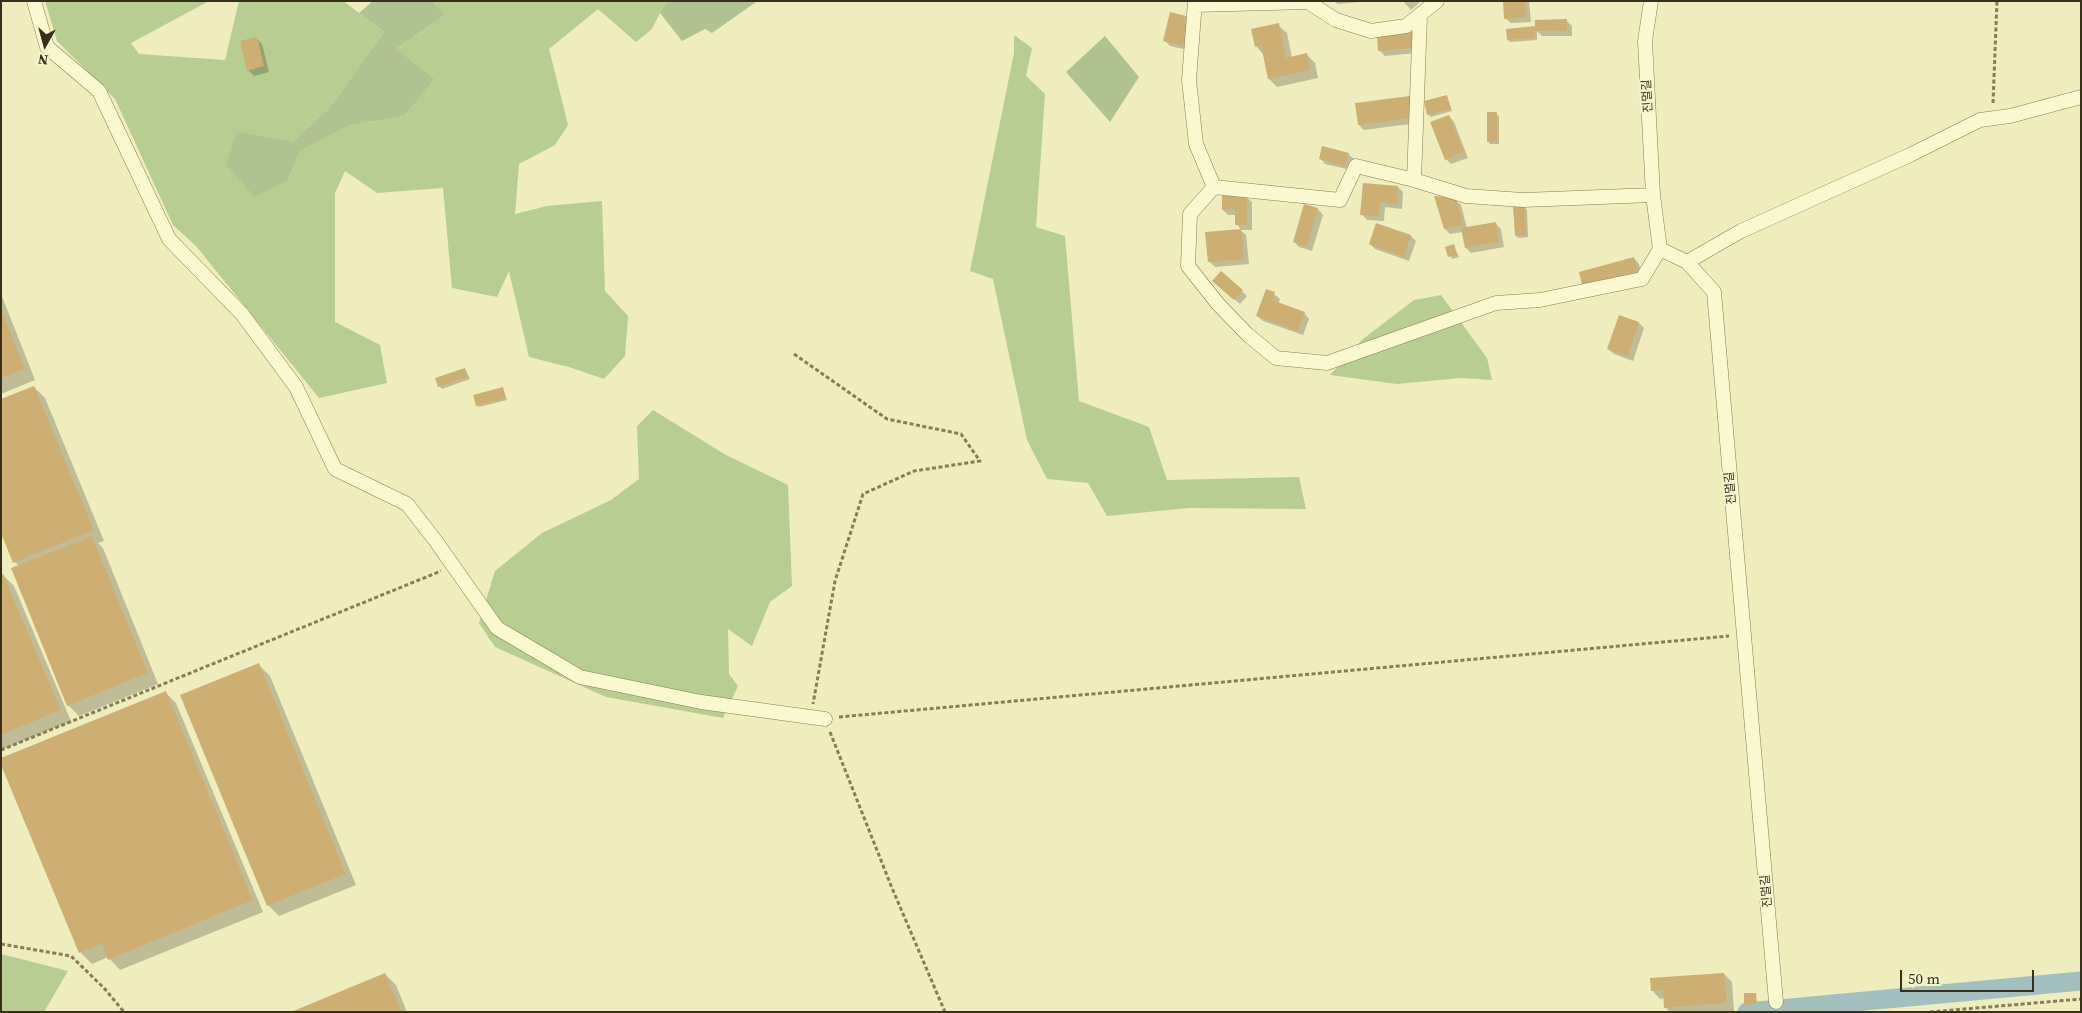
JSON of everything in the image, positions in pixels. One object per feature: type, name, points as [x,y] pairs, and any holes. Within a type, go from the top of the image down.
[{"type":"street","points":[[34,1],[47,48],[98,91],[169,239],[242,314],[296,387],[335,469],[407,504],[498,628],[580,676],[701,702],[825,718]]},
{"type":"street","points":[[1214,187],[1196,144],[1192,107],[1190,80],[1195,3],[1308,2],[1336,20],[1371,31],[1406,26],[1436,1]]},
{"type":"street","name":"진멀길","points":[[1651,1],[1645,41],[1653,195],[1660,249],[1687,262],[1714,292],[1776,1002]]},
{"type":"street","points":[[1414,180],[1420,16]]},
{"type":"street","points":[[1687,262],[1741,231],[1910,155],[1980,120],[2010,116],[2081,97]]},
{"type":"street","points":[[1214,187],[1340,200],[1356,166],[1414,180],[1466,196],[1523,200],[1653,195]]},
{"type":"street","points":[[1214,187],[1190,214],[1188,266],[1218,304],[1248,335],[1276,358],[1327,364],[1496,303],[1540,300],[1642,279],[1660,249]]},
{"type":"path","points":[[1992,119],[1997,1]]},
{"type":"path","points":[[794,354],[888,419],[961,434],[980,462],[914,472],[863,494],[835,581],[811,716]]},
{"type":"path","points":[[1,750],[454,566]]},
{"type":"path","points":[[944,1012],[892,888],[825,718],[1744,635]]},
{"type":"path","points":[[1,944],[71,956],[104,988],[124,1012]]},
{"type":"path","points":[[1930,1012],[2081,999]]},
{"type":"green space","points":[[45,1],[209,1],[131,43],[139,54],[225,60],[239,1],[343,1],[384,32],[330,107],[292,142],[288,180],[300,151],[348,126],[404,116],[396,49],[445,15],[434,3],[437,1],[666,1],[652,29],[636,42],[598,9],[549,49],[568,125],[555,145],[519,164],[515,214],[547,206],[602,201],[605,291],[628,316],[625,356],[604,379],[569,367],[529,357],[509,271],[497,297],[452,288],[443,188],[377,193],[345,171],[335,193],[335,322],[380,345],[387,383],[319,398],[196,246],[173,225],[115,99],[57,41]]},
{"type":"green space","points":[[373,1],[437,1],[434,3],[445,15],[396,49],[434,79],[404,116],[348,126],[300,151],[288,180],[255,197],[226,165],[237,132],[292,142],[330,107],[384,32],[359,13]]},
{"type":"green space","points":[[666,1],[756,2],[712,33],[705,29],[682,41],[660,13]]},
{"type":"green space","points":[[1014,35],[1032,48],[1026,76],[1045,94],[1036,227],[1065,236],[1079,401],[1149,427],[1167,480],[1299,477],[1306,509],[1189,508],[1107,516],[1088,483],[1047,479],[1027,440],[993,279],[970,271],[1014,53]]},
{"type":"green space","points":[[1105,36],[1139,77],[1110,122],[1066,72]]},
{"type":"green space","points":[[1441,295],[1487,358],[1492,380],[1461,378],[1397,384],[1330,375],[1363,339],[1414,300]]},
{"type":"green space","points":[[653,410],[726,455],[788,485],[792,586],[770,602],[752,646],[728,629],[729,674],[738,686],[723,718],[606,697],[495,647],[479,623],[495,571],[542,533],[611,500],[639,479],[637,426]]},
{"type":"green space","points":[[1,954],[68,971],[44,1012],[1,1012]]},
{"type":"building","points":[[1503,1],[1525,1],[1526,17],[1504,19]]},
{"type":"building","points":[[1170,12],[1190,17],[1183,46],[1163,41]]},
{"type":"building","points":[[1567,19],[1567,31],[1535,31],[1535,38],[1507,40],[1506,29],[1535,26],[1535,20]]},
{"type":"building","points":[[1279,23],[1286,58],[1307,53],[1310,70],[1268,79],[1261,45],[1255,47],[1251,29]]},
{"type":"building","points":[[1412,32],[1413,48],[1378,51],[1377,35]]},
{"type":"building","points":[[257,37],[264,66],[247,71],[240,41]]},
{"type":"building","points":[[1447,95],[1451,109],[1427,115],[1424,101]]},
{"type":"building","points":[[1410,96],[1413,118],[1358,125],[1355,103]]},
{"type":"building","points":[[1487,112],[1497,112],[1497,142],[1487,142]]},
{"type":"building","points":[[1449,115],[1464,152],[1445,160],[1430,122]]},
{"type":"building","points":[[1322,146],[1349,153],[1345,166],[1319,159]]},
{"type":"building","points":[[1363,183],[1398,186],[1397,204],[1380,202],[1379,216],[1360,215]]},
{"type":"building","points":[[1247,195],[1247,225],[1235,225],[1235,210],[1222,210],[1222,196]]},
{"type":"building","points":[[1434,196],[1456,198],[1463,225],[1444,229]]},
{"type":"building","points":[[1304,204],[1318,208],[1307,247],[1293,242]]},
{"type":"building","points":[[1513,206],[1525,206],[1526,235],[1515,236]]},
{"type":"building","points":[[1496,222],[1499,242],[1465,248],[1461,228]]},
{"type":"building","points":[[1376,223],[1411,235],[1404,257],[1369,244]]},
{"type":"building","points":[[1241,229],[1244,259],[1208,262],[1205,232]]},
{"type":"building","points":[[1454,244],[1457,255],[1448,257],[1445,247]]},
{"type":"building","points":[[1634,257],[1638,271],[1582,285],[1579,272]]},
{"type":"building","points":[[1221,271],[1243,290],[1234,300],[1212,281]]},
{"type":"building","points":[[1266,289],[1275,292],[1272,300],[1305,312],[1298,331],[1256,316]]},
{"type":"building","points":[[1,309],[25,369],[1,378]]},
{"type":"building","points":[[1619,315],[1639,322],[1628,356],[1607,349]]},
{"type":"building","points":[[465,368],[468,377],[438,387],[435,378]]},
{"type":"building","points":[[34,386],[94,530],[13,563],[1,533],[1,399]]},
{"type":"building","points":[[503,387],[506,398],[476,406],[473,395]]},
{"type":"building","points":[[92,536],[148,673],[67,706],[11,568]]},
{"type":"building","points":[[1,574],[3,574],[61,710],[1,735]]},
{"type":"building","points":[[259,663],[346,874],[267,906],[180,695]]},
{"type":"building","points":[[166,691],[253,900],[108,960],[102,944],[79,953],[1,765],[1,758]]},
{"type":"building","points":[[385,973],[402,1012],[291,1012]]},
{"type":"building","points":[[1724,973],[1727,1003],[1664,1008],[1663,990],[1651,991],[1650,978]]},
{"type":"building","points":[[1744,993],[1756,993],[1757,1004],[1744,1005]]},
{"type":"waterway","points":[[1747,1012],[2081,981]]}]
